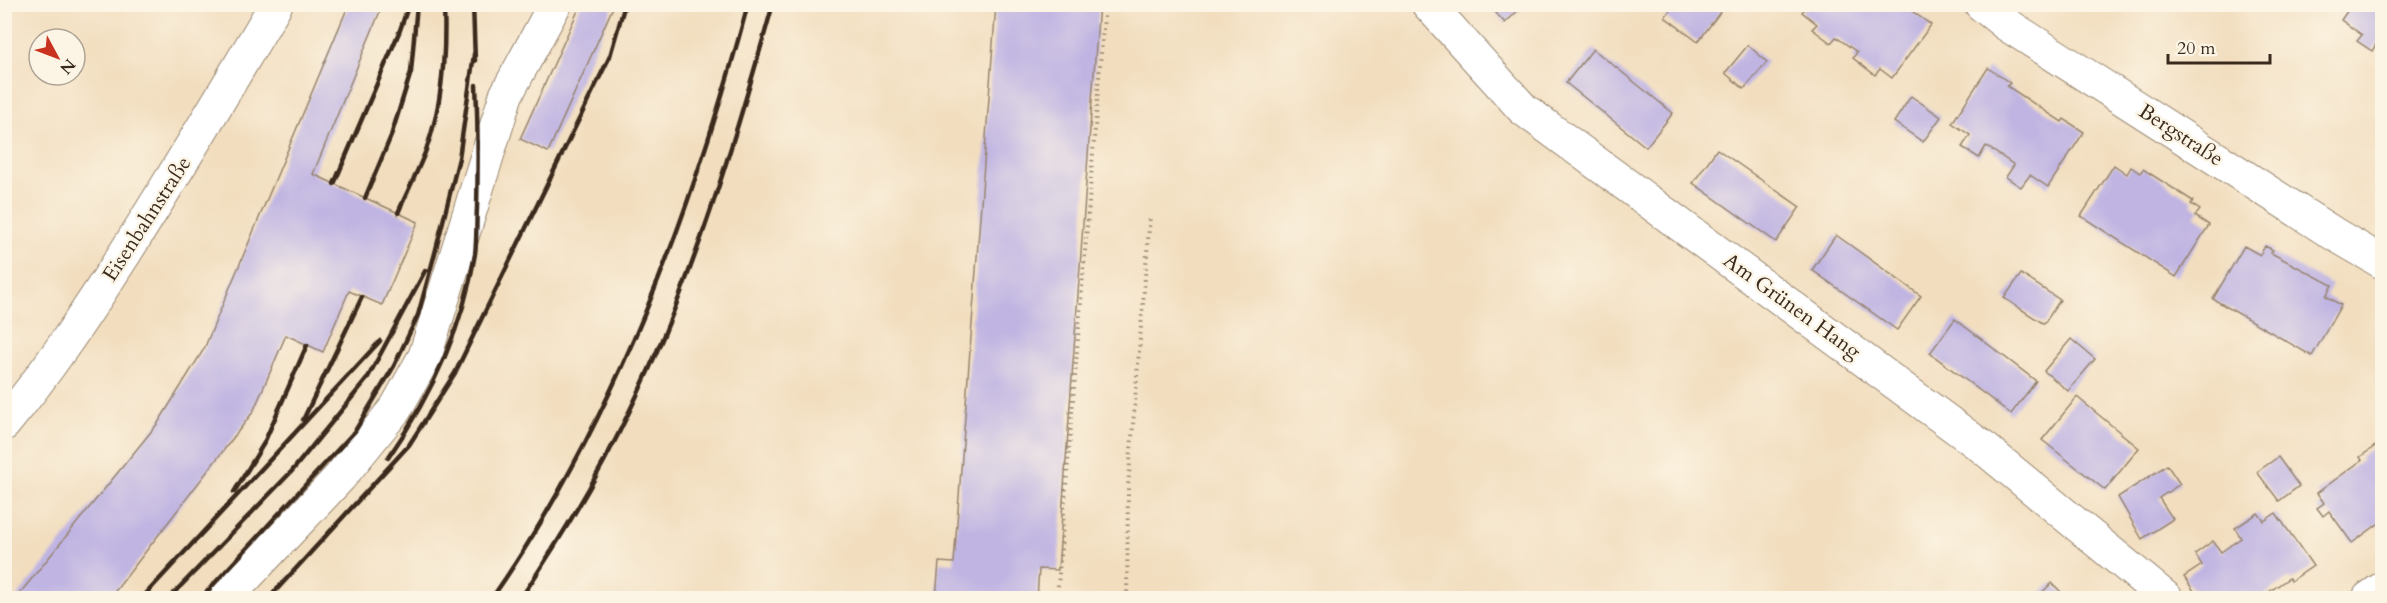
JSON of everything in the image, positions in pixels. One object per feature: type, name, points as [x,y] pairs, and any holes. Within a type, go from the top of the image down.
[{"type":"street","name":"Eisenbahnstraße","points":[[11,404],[87,312],[187,156],[276,4]]},
{"type":"street","points":[[226,598],[340,477],[396,408],[425,356],[506,95],[555,4]]},
{"type":"street","name":"Am Grünen Hang","points":[[1428,4],[1523,109],[1985,449],[2166,598]]},
{"type":"street","name":"Bergstraße","points":[[1981,4],[2026,37],[2334,234],[2382,262]]},
{"type":"street","points":[[2369,598],[2382,589]]},
{"type":"path","points":[[1058,598],[1105,4]]},
{"type":"path","points":[[1127,598],[1128,487],[1149,216]]},
{"type":"building","points":[[204,4],[216,4],[213,10]]},
{"type":"building","points":[[349,4],[383,4],[313,174],[418,222],[382,305],[349,291],[323,352],[286,335],[253,412],[110,598],[16,598],[158,423],[204,349]]},
{"type":"building","points":[[581,4],[607,4],[613,7],[548,152],[520,139]]},
{"type":"building","points":[[996,4],[1099,4],[1058,570],[1039,569],[1037,598],[936,598],[939,562],[954,563]]},
{"type":"building","points":[[1488,4],[1525,4],[1505,23]]},
{"type":"building","points":[[1675,4],[1726,4],[1698,42],[1665,17]]},
{"type":"building","points":[[1808,4],[1902,4],[1931,25],[1892,78],[1880,69],[1875,75],[1853,58],[1857,52],[1836,37],[1831,43],[1812,29],[1817,24],[1802,12]]},
{"type":"building","points":[[2352,4],[2382,4],[2382,47],[2377,43],[2372,51],[2357,41],[2362,35],[2341,20]]},
{"type":"building","points":[[1748,45],[1767,62],[1744,89],[1725,73]]},
{"type":"building","points":[[1593,49],[1673,113],[1646,147],[1566,83]]},
{"type":"building","points":[[1988,68],[2010,83],[2007,86],[2062,122],[2064,119],[2084,132],[2048,187],[2030,175],[2021,187],[2006,177],[2014,165],[1986,146],[1979,158],[1962,147],[1970,135],[1952,123]]},
{"type":"building","points":[[1911,96],[1941,117],[1923,142],[1894,122]]},
{"type":"building","points":[[1717,149],[1800,207],[1776,242],[1693,183]]},
{"type":"building","points":[[2114,165],[2127,174],[2131,167],[2140,173],[2143,169],[2193,201],[2191,204],[2200,210],[2195,216],[2209,225],[2176,277],[2081,216]]},
{"type":"building","points":[[1836,235],[1921,296],[1897,330],[1812,270]]},
{"type":"building","points":[[2244,246],[2260,255],[2265,246],[2273,250],[2271,253],[2332,285],[2326,296],[2341,305],[2312,356],[2213,299]]},
{"type":"building","points":[[2021,274],[2060,300],[2044,324],[2004,298]]},
{"type":"building","points":[[1955,319],[2036,381],[2011,414],[1930,353]]},
{"type":"building","points":[[2071,339],[2095,359],[2068,391],[2044,371]]},
{"type":"building","points":[[2382,370],[2382,387],[2375,382]]},
{"type":"building","points":[[2077,397],[2139,448],[2105,490],[2042,440]]},
{"type":"building","points":[[2378,444],[2382,451],[2382,521],[2352,543],[2329,511],[2323,516],[2317,508],[2324,503],[2317,493],[2362,460],[2360,457]]},
{"type":"building","points":[[2278,457],[2299,486],[2279,501],[2257,472]]},
{"type":"building","points":[[2167,465],[2180,484],[2159,498],[2173,519],[2142,539],[2118,497]]},
{"type":"building","points":[[2258,513],[2264,521],[2276,513],[2313,566],[2291,581],[2289,578],[2260,598],[2199,598],[2184,577],[2202,565],[2195,554],[2213,541],[2221,552],[2241,538],[2235,528]]},
{"type":"building","points":[[2052,583],[2067,598],[2036,598]]},
{"type":"railway","points":[[334,184],[409,4]]},
{"type":"railway","points":[[365,198],[391,136],[411,72],[417,4]]},
{"type":"railway","points":[[398,213],[426,150],[440,97],[444,60],[444,4]]},
{"type":"railway","points":[[473,4],[475,61]]},
{"type":"railway","points":[[269,598],[409,445],[455,373],[610,56],[625,4]]},
{"type":"railway","points":[[492,598],[536,530],[576,460],[645,313],[702,160],[748,4]]},
{"type":"railway","points":[[521,598],[592,483],[653,361],[693,262],[727,160],[773,4]]},
{"type":"railway","points":[[201,598],[355,431],[394,366],[418,315],[435,253],[459,158],[474,54]]},
{"type":"railway","points":[[388,458],[418,411],[443,361],[454,335],[470,282],[476,237],[478,162],[476,85]]},
{"type":"railway","points":[[169,598],[292,471],[367,379],[425,271]]},
{"type":"railway","points":[[303,420],[362,297]]},
{"type":"railway","points":[[142,598],[380,341]]},
{"type":"railway","points":[[234,492],[264,443],[307,345]]}]
